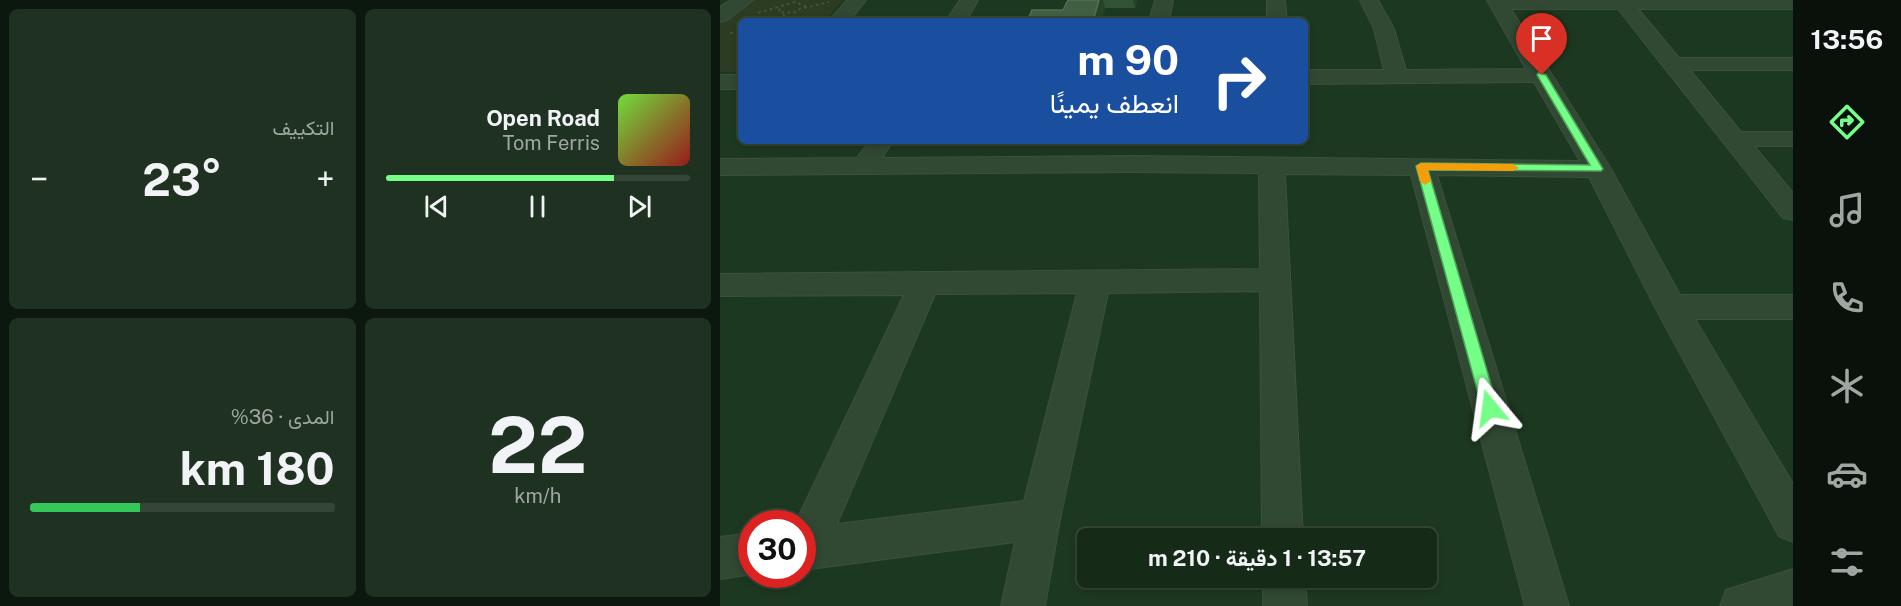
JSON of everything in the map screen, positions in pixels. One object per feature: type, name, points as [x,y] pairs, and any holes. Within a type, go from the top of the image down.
[{"type":"street","points":[[720,16],[744,0]]},
{"type":"street","points":[[842,18],[857,0]]},
{"type":"street","points":[[958,18],[969,0]]},
{"type":"street","points":[[1160,18],[1164,0]]},
{"type":"street","points":[[1276,0],[1277,18]]},
{"type":"street","points":[[1369,0],[1384,29],[1396,77]]},
{"type":"street","points":[[1497,2],[1793,3]]},
{"type":"street","points":[[1497,2],[1598,169],[1671,307],[1793,522]]},
{"type":"street","points":[[1623,3],[1793,211]]},
{"type":"street","points":[[1674,64],[1793,64]]},
{"type":"street","points":[[1308,77],[1542,75]]},
{"type":"street","points":[[720,82],[738,82]]},
{"type":"street","points":[[1735,139],[1793,139]]},
{"type":"street","points":[[864,166],[879,144]]},
{"type":"street","points":[[722,170],[864,166],[1134,153],[1272,166],[1598,169]]},
{"type":"street","points":[[1272,166],[1283,528]]},
{"type":"street","points":[[1421,166],[1546,606]]},
{"type":"street","points":[[720,285],[1274,280]]},
{"type":"street","points":[[1023,606],[1040,519],[1095,281]]},
{"type":"street","points":[[816,523],[926,283]]},
{"type":"street","points":[[1671,307],[1793,307]]},
{"type":"street","points":[[816,547],[1040,519]]},
{"type":"street","points":[[720,558],[738,556]]},
{"type":"street","points":[[1284,588],[1285,606]]},
{"type":"street","points":[[1742,606],[1793,591]]},
{"type":"path","points":[[782,13],[794,12],[834,0]]},
{"type":"path","points":[[786,18],[779,12],[780,7],[800,1],[805,6],[803,8]]},
{"type":"green space","points":[[751,0],[843,0],[828,18],[738,18],[738,72],[720,72],[720,21]]},
{"type":"building","points":[[1068,0],[1099,0],[1094,18],[1028,18],[1032,10],[1063,10]]},
{"type":"slow traffic","points":[[1425,181],[1421,166],[1513,168]]},
{"type":"route","points":[[1490,408],[1421,166],[1598,169],[1542,75]]}]
